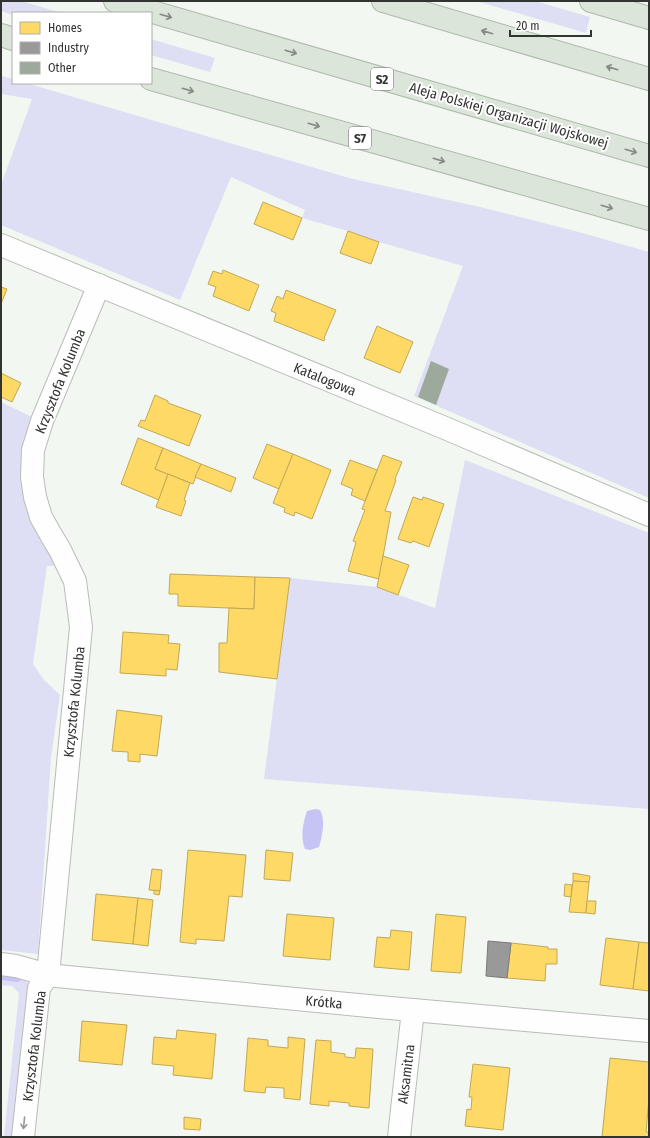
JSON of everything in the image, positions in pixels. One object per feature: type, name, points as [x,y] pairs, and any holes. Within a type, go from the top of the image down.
[{"type":"highway","name":"Aleja Polskiej Organizacji Wojskowej","points":[[116,1],[649,156]]},
{"type":"highway","points":[[383,1],[649,79]]},
{"type":"highway","points":[[591,1],[649,18]]},
{"type":"highway","points":[[1,35],[12,39]]},
{"type":"highway","name":"S7","points":[[152,79],[649,219]]},
{"type":"street","name":"Katalogowa","points":[[1,245],[445,428],[649,515]]},
{"type":"street","name":"Krzysztofa Kolumba","points":[[23,1137],[39,988],[48,975],[81,627],[75,581],[60,550],[41,518],[35,497],[32,477],[33,450],[42,421],[99,286]]},
{"type":"street","name":"Krótka","points":[[1,964],[16,966],[48,975],[649,1031]]},
{"type":"street","name":"Aksamitna","points":[[399,1137],[413,1010]]},
{"type":"shaded area","points":[[1,1],[21,1],[59,12],[12,12],[12,15],[1,11]]},
{"type":"shaded area","points":[[476,1],[535,1],[590,17],[586,33]]},
{"type":"shaded area","points":[[152,39],[215,58],[210,72],[152,55]]},
{"type":"shaded area","points":[[1,76],[12,79],[12,84],[29,84],[349,178],[480,207],[575,231],[649,252],[649,498],[414,396],[463,266],[302,218],[305,210],[231,177],[180,300],[1,225],[1,185],[32,99],[1,94]]},
{"type":"shaded area","points":[[1,402],[34,418],[49,547],[54,566],[47,566],[33,664],[44,680],[60,695],[51,758],[38,954],[1,950]]},
{"type":"shaded area","points":[[465,460],[649,533],[649,809],[264,779],[290,578],[377,587],[435,608]]},
{"type":"shaded area","points":[[1,971],[19,975],[25,979],[31,989],[15,1137],[4,1137],[19,993],[12,986],[1,985]]},
{"type":"water","points":[[315,809],[320,810],[322,814],[323,828],[319,847],[310,850],[305,849],[303,844],[304,820],[307,811]]},
{"type":"building: Homes","points":[[263,202],[302,218],[293,240],[254,224]]},
{"type":"building: Homes","points":[[348,231],[379,242],[371,264],[340,253]]},
{"type":"building: Homes","points":[[223,270],[259,285],[249,311],[213,296],[216,287],[208,284],[213,271],[222,274]]},
{"type":"building: Homes","points":[[1,287],[7,289],[1,304]]},
{"type":"building: Homes","points":[[286,290],[336,310],[324,341],[274,321],[276,313],[271,311],[277,296],[283,299]]},
{"type":"building: Homes","points":[[377,326],[413,342],[400,373],[364,358]]},
{"type":"building: Homes","points":[[1,373],[21,383],[12,402],[1,397]]},
{"type":"building: Homes","points":[[155,395],[168,401],[168,403],[201,415],[189,446],[138,426],[141,420],[145,421]]},
{"type":"building: Homes","points":[[138,438],[163,448],[155,469],[168,474],[159,500],[121,484]]},
{"type":"building: Homes","points":[[267,444],[293,454],[279,489],[253,478]]},
{"type":"building: Homes","points":[[163,448],[201,464],[193,484],[155,469]]},
{"type":"building: Homes","points":[[293,454],[331,470],[312,519],[295,512],[294,516],[284,512],[285,508],[273,503]]},
{"type":"building: Homes","points":[[383,455],[402,462],[385,511],[391,512],[379,579],[348,571],[356,542],[353,541],[365,510],[362,509]]},
{"type":"building: Homes","points":[[350,460],[377,470],[365,501],[351,495],[353,489],[341,484]]},
{"type":"building: Homes","points":[[201,464],[236,478],[231,492],[195,477]]},
{"type":"building: Homes","points":[[168,474],[190,483],[184,500],[186,501],[181,516],[156,507]]},
{"type":"building: Homes","points":[[413,497],[422,500],[423,497],[444,504],[429,547],[413,541],[411,543],[398,539]]},
{"type":"building: Homes","points":[[383,556],[409,565],[398,595],[377,587]]},
{"type":"building: Homes","points":[[170,574],[255,577],[254,609],[178,606],[178,594],[169,594]]},
{"type":"building: Homes","points":[[255,577],[290,578],[277,679],[219,672],[219,643],[227,643],[229,608],[254,609]]},
{"type":"building: Homes","points":[[123,632],[169,635],[168,643],[180,644],[177,670],[166,669],[166,676],[120,673]]},
{"type":"building: Homes","points":[[117,710],[162,716],[157,756],[140,754],[140,762],[128,761],[128,752],[112,751]]},
{"type":"building: Homes","points":[[188,850],[246,855],[242,897],[229,896],[224,941],[196,939],[196,944],[180,942]]},
{"type":"building: Homes","points":[[266,850],[293,853],[290,881],[264,879]]},
{"type":"building: Homes","points":[[152,869],[162,870],[160,891],[149,890]]},
{"type":"building: Homes","points":[[573,873],[590,876],[589,882],[573,881]]},
{"type":"building: Homes","points":[[573,881],[589,882],[586,913],[569,912]]},
{"type":"building: Homes","points":[[565,884],[572,885],[571,897],[564,896]]},
{"type":"building: Homes","points":[[154,890],[160,891],[159,895],[154,894]]},
{"type":"building: Homes","points":[[96,894],[138,898],[133,944],[92,940]]},
{"type":"building: Homes","points":[[138,898],[153,900],[148,946],[133,944]]},
{"type":"building: Homes","points":[[587,901],[596,901],[595,914],[586,913]]},
{"type":"building: Homes","points":[[287,914],[334,918],[330,960],[283,956]]},
{"type":"building: Homes","points":[[436,914],[466,917],[461,973],[431,971]]},
{"type":"building: Homes","points":[[391,930],[412,932],[409,970],[374,967],[377,937],[390,938]]},
{"type":"building: Homes","points":[[606,938],[639,942],[633,989],[600,985]]},
{"type":"building: Homes","points":[[639,942],[649,943],[649,991],[633,989]]},
{"type":"building: Homes","points":[[511,943],[557,949],[557,964],[546,964],[545,981],[507,978]]},
{"type":"building: Homes","points":[[82,1021],[127,1025],[122,1065],[79,1061]]},
{"type":"building: Homes","points":[[177,1030],[216,1034],[212,1079],[173,1075],[174,1066],[152,1064],[154,1037],[176,1039]]},
{"type":"building: Homes","points":[[288,1037],[305,1039],[300,1100],[284,1098],[284,1088],[266,1087],[265,1093],[244,1091],[248,1038],[268,1040],[268,1046],[288,1048]]},
{"type":"building: Homes","points":[[316,1040],[331,1041],[331,1052],[345,1054],[345,1057],[355,1058],[356,1048],[373,1049],[369,1108],[349,1106],[349,1103],[329,1101],[329,1106],[310,1104]]},
{"type":"building: Homes","points":[[610,1058],[649,1062],[649,1098],[646,1132],[649,1132],[649,1137],[602,1137]]},
{"type":"building: Homes","points":[[473,1064],[510,1068],[503,1130],[465,1126],[467,1109],[471,1110],[472,1097],[469,1097]]},
{"type":"building: Homes","points":[[184,1117],[201,1119],[200,1130],[184,1129]]},
{"type":"building: Industry","points":[[488,941],[511,943],[507,978],[486,976]]},
{"type":"building: Other","points":[[431,361],[449,369],[436,405],[418,397]]},
{"type":"waterway","points":[[1,976],[17,978]]}]
